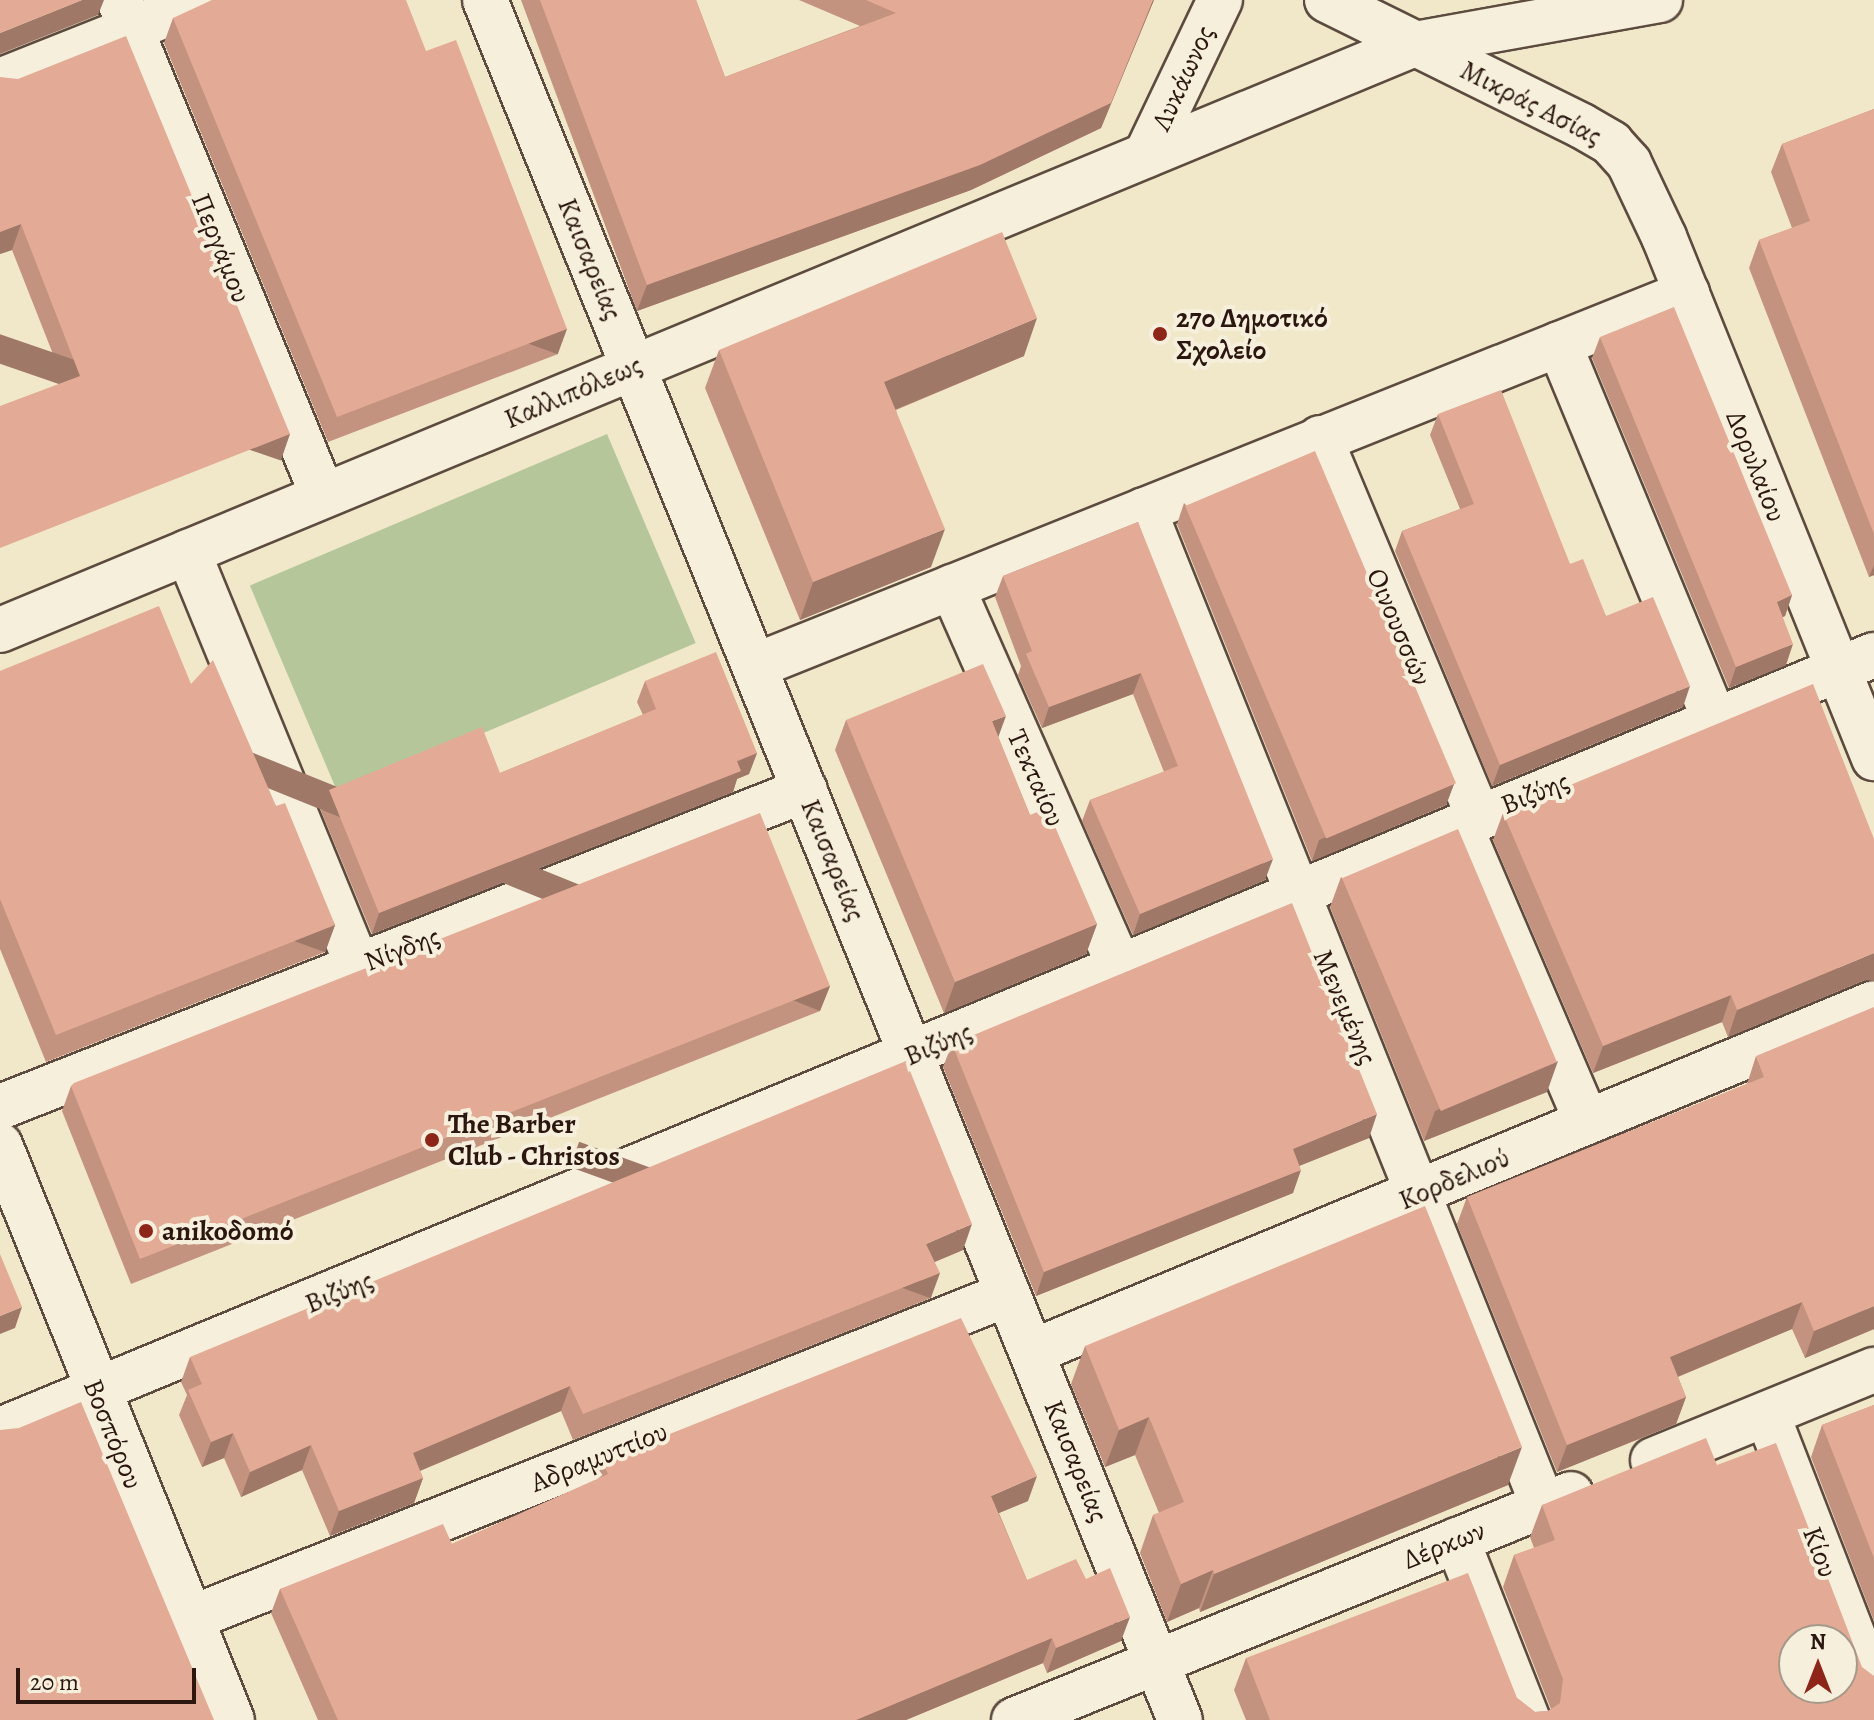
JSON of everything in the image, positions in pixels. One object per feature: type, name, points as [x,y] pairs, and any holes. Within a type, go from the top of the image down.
[{"type":"street","points":[[0,81],[125,15],[204,0]]},
{"type":"street","name":"Καισαρείας","points":[[485,0],[1180,1720]]},
{"type":"street","name":"Λυκάωνος","points":[[1146,155],[1220,0]]},
{"type":"street","name":"Μικράς Ασίας","points":[[1327,0],[1600,136],[1636,174]]},
{"type":"street","name":"Μικράς Ασίας","points":[[1415,44],[1660,0]]},
{"type":"street","name":"Περγάμου","points":[[125,15],[323,496]]},
{"type":"street","name":"Καλλιπόλεως","points":[[0,630],[1415,44]]},
{"type":"street","name":"Δορυλαίου","points":[[1636,174],[1687,293],[1856,662],[1874,758]]},
{"type":"street","points":[[755,666],[1687,293]]},
{"type":"street","points":[[1559,344],[1715,720]]},
{"type":"street","name":"Οινουσσών","points":[[1320,438],[1587,1122]]},
{"type":"street","name":"Μενεμένης","points":[[1144,510],[1422,1193],[1543,1505]]},
{"type":"street","points":[[188,552],[358,966]]},
{"type":"street","name":"Τεκταίου","points":[[952,587],[1120,968]]},
{"type":"street","name":"Βιζύης","points":[[0,1430],[1856,662]]},
{"type":"street","name":"Νίγδης","points":[[0,1107],[805,790]]},
{"type":"street","name":"Κορδελιού","points":[[1032,1352],[1422,1193],[1874,1003]]},
{"type":"street","name":"Βοσπόρου","points":[[0,1145],[96,1392],[232,1720]]},
{"type":"street","name":"Αδραμυττίου","points":[[189,1619],[1008,1294]]},
{"type":"street","name":"Δέρκων","points":[[1014,1720],[1874,1370]]},
{"type":"street","name":"Κίου","points":[[1767,1414],[1874,1690]]},
{"type":"street","points":[[1457,1540],[1528,1720]]},
{"type":"green space","points":[[607,434],[696,643],[339,795],[250,586]]},
{"type":"building","points":[[0,0],[82,0],[0,33]]},
{"type":"building","points":[[212,0],[406,0],[426,51],[456,40],[567,329],[337,417],[173,18]]},
{"type":"building","points":[[540,0],[696,0],[725,77],[896,13],[866,0],[1153,0],[1111,103],[980,165],[647,285]]},
{"type":"building","points":[[126,36],[290,434],[0,548],[0,406],[80,376],[21,224],[0,232],[0,77],[18,79]]},
{"type":"building","points":[[1874,109],[1874,534],[1759,240],[1810,221],[1782,144]]},
{"type":"building","points":[[1002,232],[1037,318],[884,382],[945,529],[813,582],[719,350]]},
{"type":"building","points":[[1674,307],[1792,595],[1777,602],[1793,644],[1736,667],[1600,337]]},
{"type":"building","points":[[1501,390],[1570,564],[1583,559],[1606,616],[1653,597],[1690,686],[1500,765],[1402,531],[1474,504],[1438,414]]},
{"type":"building","points":[[1315,451],[1456,783],[1326,838],[1185,506]]},
{"type":"building","points":[[1138,522],[1273,859],[1140,914],[1090,800],[1178,766],[1141,673],[1049,707],[1026,654],[1032,651],[1003,576]]},
{"type":"building","points":[[159,606],[191,684],[213,660],[276,806],[285,803],[335,925],[56,1035],[0,899],[0,671]]},
{"type":"building","points":[[716,652],[757,753],[737,761],[741,771],[379,913],[329,790],[482,727],[500,773],[656,709],[645,681]]},
{"type":"building","points":[[983,664],[1006,716],[992,721],[1030,815],[1047,808],[1097,924],[955,982],[846,720]]},
{"type":"building","points":[[1813,684],[1874,839],[1874,953],[1737,1010],[1731,995],[1603,1046],[1503,813]]},
{"type":"building","points":[[760,813],[830,986],[140,1259],[71,1086],[74,1083]]},
{"type":"building","points":[[1458,829],[1557,1062],[1441,1111],[1342,878]]},
{"type":"building","points":[[1292,903],[1377,1114],[1293,1149],[1301,1170],[1044,1272],[952,1044]]},
{"type":"building","points":[[1874,1007],[1874,1306],[1814,1331],[1802,1302],[1670,1357],[1686,1397],[1567,1445],[1467,1197],[1764,1077],[1756,1056]]},
{"type":"building","points":[[906,1061],[972,1224],[926,1244],[940,1273],[583,1414],[570,1386],[413,1453],[423,1478],[339,1511],[311,1445],[250,1472],[233,1433],[211,1442],[188,1390],[202,1384],[190,1357]]},
{"type":"building","points":[[1425,1206],[1522,1447],[1214,1574],[1213,1570],[1181,1584],[1153,1515],[1184,1502],[1149,1417],[1119,1430],[1085,1346]]},
{"type":"building","points":[[0,1254],[22,1307],[0,1316]]},
{"type":"building","points":[[961,1318],[1037,1476],[991,1496],[1027,1580],[1076,1559],[1086,1579],[1110,1568],[1130,1617],[1056,1648],[1052,1638],[856,1720],[338,1720],[280,1589],[443,1524],[452,1544],[608,1474],[602,1461]]},
{"type":"building","points":[[81,1402],[214,1720],[0,1720],[0,1430],[19,1428]]},
{"type":"building","points":[[1874,1405],[1874,1558],[1822,1425]]},
{"type":"building","points":[[1706,1438],[1717,1465],[1776,1443],[1845,1624],[1778,1624],[1778,1704],[1858,1704],[1858,1657],[1862,1667],[1874,1676],[1874,1720],[1270,1720],[1246,1658],[1468,1573],[1517,1698],[1535,1712],[1548,1711],[1560,1703],[1563,1679],[1514,1555],[1555,1540],[1542,1505]]},
{"type":"place","name":"27ο Δημοτικό Σχολείο","points":[[1160,334]]},
{"type":"place","name":"The Barber Club - Christos","points":[[432,1140]]},
{"type":"place","name":"anikoδomό","points":[[146,1231]]}]
